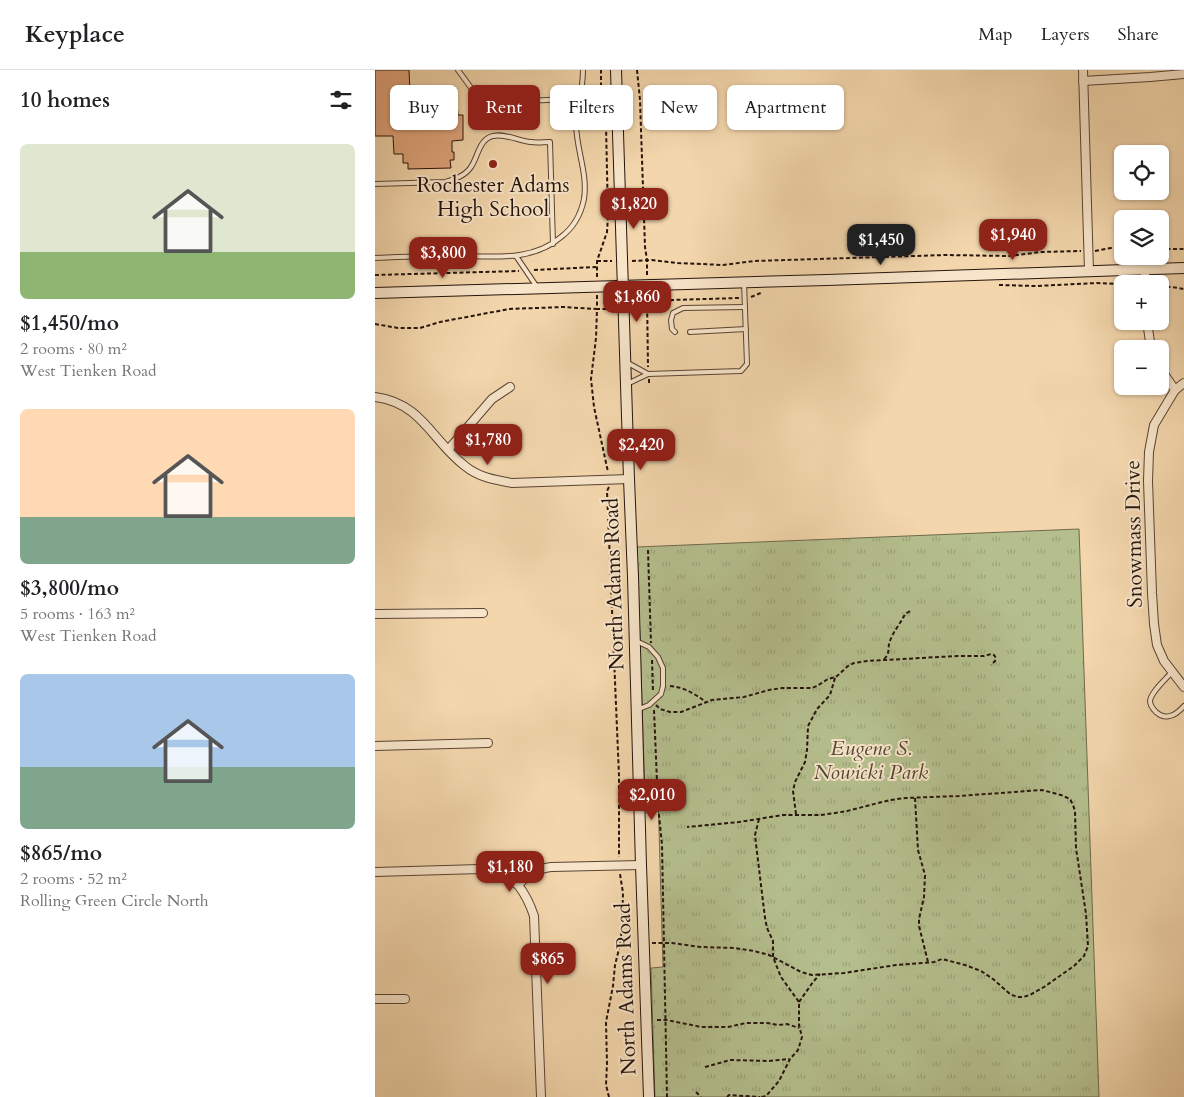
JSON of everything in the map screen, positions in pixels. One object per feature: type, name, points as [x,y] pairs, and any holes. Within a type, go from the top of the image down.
[{"type":"street","name":"North Adams Road","points":[[616,70],[617,85]]},
{"type":"street","points":[[1083,70],[1089,271]]},
{"type":"street","points":[[1083,81],[1184,74]]},
{"type":"street","name":"North Adams Road","points":[[618,130],[649,1097]]},
{"type":"street","points":[[375,293],[1184,268]]},
{"type":"street","points":[[1145,269],[1145,275]]},
{"type":"street","points":[[1169,381],[1175,390]]},
{"type":"street","name":"Snowmass Drive","points":[[1184,382],[1175,390],[1153,425],[1149,452],[1151,565],[1157,646],[1164,661],[1184,687]]},
{"type":"street","points":[[448,450],[493,399],[510,387]]},
{"type":"street","points":[[375,397],[397,402],[411,410],[465,467],[494,480],[512,483],[629,479]]},
{"type":"street","points":[[375,614],[483,613]]},
{"type":"street","points":[[375,746],[488,743]]},
{"type":"street","points":[[518,885],[529,874],[551,867],[641,864]]},
{"type":"street","points":[[375,872],[492,870],[507,876],[524,892],[534,916],[541,1097]]},
{"type":"street","points":[[375,999],[405,999]]},
{"type":"lane","points":[[458,70],[477,96],[479,103],[550,100]]},
{"type":"lane","points":[[581,85],[583,70]]},
{"type":"lane","points":[[375,258],[516,256],[536,252],[553,244],[572,227],[585,191],[577,130]]},
{"type":"lane","points":[[375,184],[445,182],[460,177],[471,167],[484,142],[493,136],[531,142],[550,142],[553,244]]},
{"type":"lane","points":[[516,256],[538,289]]},
{"type":"lane","points":[[626,384],[649,374],[741,371],[747,364],[744,282]]},
{"type":"lane","points":[[675,332],[672,329],[671,320],[673,313],[683,308],[745,307]]},
{"type":"lane","points":[[690,332],[746,329]]},
{"type":"lane","points":[[626,361],[649,374]]},
{"type":"lane","points":[[635,640],[649,646],[658,657],[663,668],[661,694],[654,702],[637,710]]},
{"type":"lane","points":[[1172,672],[1153,694],[1150,700],[1151,706],[1161,716],[1173,715],[1184,706]]},
{"type":"path","points":[[601,70],[601,85]]},
{"type":"path","points":[[637,70],[647,269]]},
{"type":"path","points":[[596,273],[597,261],[607,232],[606,130]]},
{"type":"path","points":[[1098,251],[1114,248]]},
{"type":"path","points":[[1169,249],[1184,250]]},
{"type":"path","points":[[647,260],[723,265],[761,261],[947,255],[1009,256],[1041,252],[1078,251]]},
{"type":"path","points":[[375,275],[596,267]]},
{"type":"path","points":[[992,284],[1036,286],[1114,284]]},
{"type":"path","points":[[1169,287],[1184,289]]},
{"type":"path","points":[[647,309],[653,309],[672,300],[745,298],[766,291]]},
{"type":"path","points":[[597,299],[596,338],[591,379],[594,407],[609,480],[607,491],[619,776],[619,865],[623,893],[620,945],[606,1022],[606,1085],[609,1097]]},
{"type":"path","points":[[647,300],[649,385]]},
{"type":"path","points":[[375,324],[398,328],[420,328],[509,308],[563,307],[597,309]]},
{"type":"path","points":[[648,550],[658,806],[662,845],[667,1097]]},
{"type":"path","points":[[884,659],[889,653],[891,638],[904,616],[912,610]]},
{"type":"path","points":[[654,702],[660,709],[670,712],[681,712],[712,700],[744,697],[783,688],[812,688],[835,677],[854,663],[884,659],[984,656],[994,654],[995,661],[991,665]]},
{"type":"path","points":[[796,814],[793,791],[795,782],[805,762],[808,726],[812,716],[830,695],[835,677]]},
{"type":"path","points":[[663,686],[679,687],[706,702]]},
{"type":"path","points":[[643,944],[664,943],[754,951],[769,955],[801,972],[812,975],[844,973],[942,960],[981,971],[1010,994],[1023,997],[1030,996],[1057,979],[1084,956],[1087,946],[1087,932],[1076,848],[1075,811],[1070,800],[1061,794],[1041,790],[890,800],[847,812],[821,815],[783,815],[687,827]]},
{"type":"path","points":[[915,798],[918,850],[925,875],[924,897],[919,926],[928,962]]},
{"type":"path","points":[[759,819],[755,844],[765,918],[773,941],[773,958],[781,977],[799,1002]]},
{"type":"path","points":[[727,1097],[729,1095],[767,1096],[779,1081],[801,1042],[799,1002],[820,974]]},
{"type":"path","points":[[646,1020],[665,1020],[701,1027],[728,1028],[746,1023],[767,1023],[787,1024],[799,1028]]},
{"type":"path","points":[[705,1067],[730,1060],[769,1061],[790,1059]]},
{"type":"path","points":[[696,1092],[701,1097]]},
{"type":"green space","name":"Eugene S. Nowicki Park","points":[[1079,529],[1099,1097],[655,1097],[651,968],[663,967],[658,795],[645,795],[637,547]]},
{"type":"building","points":[[375,70],[409,70],[410,85],[390,85],[390,130],[458,130],[458,115],[463,115],[463,140],[452,141],[454,160],[450,160],[451,168],[408,169],[408,163],[403,163],[403,154],[394,154],[393,136],[375,136]]},
{"type":"place","name":"Rochester Adams High School","points":[[493,164]]}]
